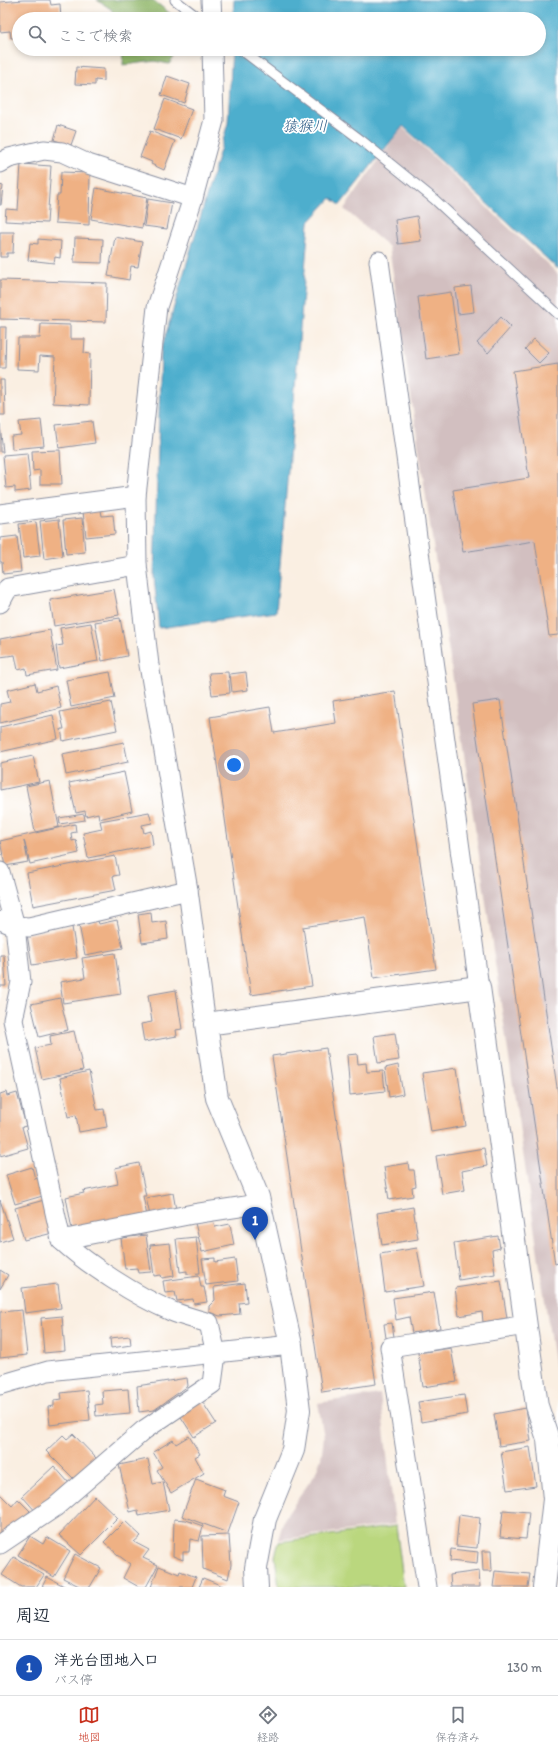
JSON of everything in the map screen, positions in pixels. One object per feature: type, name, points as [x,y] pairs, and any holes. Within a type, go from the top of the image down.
[{"type":"street","points":[[211,0],[212,12]]},
{"type":"street","points":[[212,56],[214,120],[193,198],[157,307],[136,496],[137,565],[148,665],[188,890],[217,1098],[258,1197],[291,1345],[299,1410],[293,1450],[265,1519],[256,1568],[257,1587]]},
{"type":"street","points":[[0,163],[9,158],[44,150],[62,152],[88,164],[193,198]]},
{"type":"street","points":[[379,261],[537,1406],[553,1443],[554,1499],[544,1587]]},
{"type":"street","points":[[0,514],[136,496]]},
{"type":"street","points":[[3,591],[137,565]]},
{"type":"street","points":[[0,872],[7,923],[21,982],[6,1020],[61,1240],[77,1255],[132,1290],[171,1311],[209,1323],[216,1354],[212,1384],[144,1430],[55,1507],[0,1544]]},
{"type":"street","points":[[7,923],[29,927],[188,890]]},
{"type":"street","points":[[206,1024],[479,987]]},
{"type":"street","points":[[61,1240],[193,1214],[259,1204]]},
{"type":"street","points":[[427,1587],[390,1348],[526,1325]]},
{"type":"street","points":[[0,1385],[48,1370],[216,1354],[291,1345]]},
{"type":"lane","points":[[175,0],[191,12]]},
{"type":"lane","points":[[249,56],[362,140],[422,190],[558,314]]},
{"type":"shaded area","points":[[402,127],[558,274],[558,1389],[389,247],[344,209]]},
{"type":"shaded area","points":[[380,1394],[395,1524],[278,1540],[284,1519],[315,1474],[321,1458],[324,1437],[318,1403]]},
{"type":"green space","points":[[97,0],[153,0],[168,12],[113,12],[111,9]]},
{"type":"green space","points":[[124,56],[175,56],[169,64],[155,61],[123,65]]},
{"type":"green space","points":[[396,1526],[404,1587],[279,1587],[275,1556],[279,1542]]},
{"type":"water","name":"猿猴川","points":[[234,0],[558,0],[558,269],[403,126],[340,205],[331,198],[309,222],[276,612],[159,628],[154,577],[161,351],[228,123],[232,56],[546,56],[546,12],[233,12]]},
{"type":"building","points":[[50,0],[51,5],[60,4],[61,12],[12,12],[11,38],[10,31],[0,32],[0,2]]},
{"type":"building","points":[[76,67],[104,69],[104,81],[95,80],[95,85],[75,84]]},
{"type":"building","points":[[167,76],[190,84],[184,103],[161,95]]},
{"type":"building","points":[[165,99],[192,109],[181,139],[154,129]]},
{"type":"building","points":[[58,125],[76,131],[71,145],[54,140]]},
{"type":"building","points":[[150,131],[175,141],[164,170],[151,164],[152,162],[140,157]]},
{"type":"building","points":[[21,164],[51,166],[47,223],[5,221],[6,209],[18,210]]},
{"type":"building","points":[[61,172],[90,173],[89,225],[55,223],[57,195],[60,195]]},
{"type":"building","points":[[0,185],[3,186],[1,205],[0,205]]},
{"type":"building","points":[[96,188],[147,198],[142,228],[91,219]]},
{"type":"building","points":[[148,199],[172,203],[167,229],[144,226]]},
{"type":"building","points":[[417,216],[421,241],[398,244],[395,220]]},
{"type":"building","points":[[0,232],[14,232],[13,253],[7,253],[7,257],[0,257]]},
{"type":"building","points":[[115,237],[142,242],[138,267],[131,266],[129,280],[108,276]]},
{"type":"building","points":[[75,238],[103,239],[102,263],[74,262]]},
{"type":"building","points":[[38,239],[61,241],[60,258],[55,257],[54,263],[28,260],[30,243],[38,244]]},
{"type":"building","points":[[0,280],[107,283],[106,322],[0,319]]},
{"type":"building","points":[[471,286],[474,312],[458,314],[455,288]]},
{"type":"building","points":[[451,292],[459,354],[426,359],[418,297]]},
{"type":"building","points":[[501,317],[511,327],[488,353],[477,343]]},
{"type":"building","points":[[41,324],[70,325],[70,339],[85,339],[84,353],[90,354],[89,405],[53,403],[55,357],[40,356],[39,370],[17,369],[18,338],[40,338]]},
{"type":"building","points":[[0,327],[6,327],[5,368],[0,368]]},
{"type":"building","points":[[534,339],[549,353],[539,363],[525,349]]},
{"type":"building","points":[[558,364],[558,635],[549,636],[535,541],[463,552],[453,490],[529,478],[513,371]]},
{"type":"building","points":[[0,380],[4,380],[5,415],[0,415]]},
{"type":"building","points":[[41,420],[44,446],[12,449],[11,436],[21,435],[19,422]]},
{"type":"building","points":[[92,421],[95,443],[59,448],[56,425]]},
{"type":"building","points":[[0,425],[3,452],[0,452]]},
{"type":"building","points":[[60,450],[62,484],[40,484],[40,470],[33,471],[32,451]]},
{"type":"building","points":[[27,453],[31,490],[15,492],[15,487],[6,488],[3,455]]},
{"type":"building","points":[[101,510],[102,516],[113,515],[115,534],[86,537],[83,512]]},
{"type":"building","points":[[82,518],[85,552],[66,554],[63,520]]},
{"type":"building","points":[[59,519],[63,556],[44,559],[40,521]]},
{"type":"building","points":[[36,522],[40,556],[23,558],[19,524]]},
{"type":"building","points":[[17,536],[21,572],[3,574],[2,562],[0,562],[0,538]]},
{"type":"building","points":[[114,589],[119,615],[54,626],[50,600]]},
{"type":"building","points":[[120,618],[127,656],[102,661],[95,622]]},
{"type":"building","points":[[91,623],[98,661],[59,668],[56,646],[63,645],[60,628]]},
{"type":"building","points":[[50,630],[57,670],[27,675],[26,668],[18,670],[15,655],[0,657],[0,639]]},
{"type":"building","points":[[110,672],[115,698],[71,707],[66,680]]},
{"type":"building","points":[[228,672],[230,693],[212,695],[209,673]]},
{"type":"building","points":[[246,672],[248,690],[232,692],[230,674]]},
{"type":"building","points":[[35,683],[37,691],[56,686],[61,708],[0,723],[0,704],[10,702],[7,690]]},
{"type":"building","points":[[395,691],[436,969],[374,978],[365,917],[303,927],[312,986],[251,995],[210,717],[270,707],[274,733],[336,723],[333,701]]},
{"type":"building","points":[[500,700],[558,1094],[558,1263],[555,1264],[472,704]]},
{"type":"building","points":[[111,702],[117,730],[63,741],[61,729],[64,729],[60,712]]},
{"type":"building","points":[[53,715],[58,739],[0,752],[0,727]]},
{"type":"building","points":[[124,742],[128,762],[66,775],[62,754]]},
{"type":"building","points":[[33,756],[39,782],[0,790],[0,763]]},
{"type":"building","points":[[124,772],[132,811],[99,819],[98,813],[86,816],[85,811],[76,813],[69,783]]},
{"type":"building","points":[[50,781],[59,827],[35,832],[26,786]]},
{"type":"building","points":[[149,812],[152,823],[142,825],[144,833],[151,831],[153,845],[88,858],[83,833],[102,829],[100,821]]},
{"type":"building","points":[[84,814],[85,820],[60,824],[59,818]]},
{"type":"building","points":[[75,824],[76,832],[71,833],[72,841],[76,840],[79,853],[30,864],[24,840],[28,862],[5,866],[0,841]]},
{"type":"building","points":[[115,856],[119,875],[113,876],[116,890],[33,906],[27,873]]},
{"type":"building","points":[[151,912],[152,923],[166,921],[168,939],[142,943],[138,914]]},
{"type":"building","points":[[117,920],[123,948],[85,955],[79,925],[98,921],[99,924]]},
{"type":"building","points":[[72,927],[77,958],[32,965],[27,934]]},
{"type":"building","points":[[115,953],[121,994],[63,1003],[60,982],[85,978],[82,958]]},
{"type":"building","points":[[0,955],[4,955],[6,986],[0,986]]},
{"type":"building","points":[[176,990],[182,1029],[176,1030],[177,1036],[144,1042],[141,1024],[152,1022],[148,995]]},
{"type":"building","points":[[60,998],[68,1030],[39,1037],[31,1004]]},
{"type":"building","points":[[74,1031],[83,1070],[42,1079],[35,1048],[51,1045],[50,1036]]},
{"type":"building","points":[[395,1033],[399,1060],[378,1063],[374,1036]]},
{"type":"building","points":[[326,1048],[376,1384],[322,1392],[272,1056]]},
{"type":"building","points":[[357,1054],[358,1064],[366,1063],[367,1072],[383,1071],[385,1091],[350,1095],[347,1055]]},
{"type":"building","points":[[398,1065],[403,1094],[389,1097],[385,1068]]},
{"type":"building","points":[[457,1068],[466,1126],[431,1132],[422,1073]]},
{"type":"building","points":[[89,1071],[97,1110],[104,1109],[107,1127],[79,1132],[76,1115],[68,1117],[60,1078]]},
{"type":"building","points":[[6,1092],[7,1096],[17,1093],[26,1126],[22,1127],[28,1148],[0,1156],[0,1094]]},
{"type":"building","points":[[484,1148],[487,1166],[462,1171],[465,1190],[442,1194],[436,1156]]},
{"type":"building","points":[[139,1163],[146,1196],[143,1196],[147,1216],[72,1230],[66,1197],[84,1193],[83,1191],[118,1184],[115,1168]]},
{"type":"building","points":[[408,1163],[409,1170],[414,1170],[416,1186],[412,1187],[413,1196],[389,1200],[384,1167]]},
{"type":"building","points":[[32,1167],[35,1179],[41,1177],[46,1195],[15,1204],[6,1175]]},
{"type":"building","points":[[173,1193],[176,1210],[150,1215],[146,1198]]},
{"type":"building","points":[[48,1199],[57,1232],[24,1240],[15,1208]]},
{"type":"building","points":[[0,1200],[13,1238],[0,1242]]},
{"type":"building","points":[[413,1207],[418,1239],[382,1245],[377,1213]]},
{"type":"building","points":[[213,1220],[215,1227],[230,1224],[234,1245],[202,1252],[195,1223]]},
{"type":"building","points":[[146,1235],[151,1272],[138,1273],[137,1268],[125,1269],[121,1238]]},
{"type":"building","points":[[498,1236],[500,1248],[492,1250],[495,1274],[459,1280],[454,1243]]},
{"type":"building","points":[[196,1237],[200,1273],[187,1274],[187,1271],[180,1272],[176,1239]]},
{"type":"building","points":[[170,1243],[174,1276],[162,1278],[161,1275],[154,1276],[150,1245]]},
{"type":"building","points":[[417,1248],[424,1286],[385,1292],[380,1254]]},
{"type":"building","points":[[215,1258],[215,1262],[235,1259],[238,1281],[206,1285],[202,1259]]},
{"type":"building","points":[[0,1270],[8,1275],[0,1289]]},
{"type":"building","points":[[199,1276],[201,1287],[204,1287],[207,1302],[194,1304],[193,1299],[177,1301],[175,1292],[165,1293],[163,1281]]},
{"type":"building","points":[[501,1281],[507,1318],[483,1322],[482,1312],[459,1316],[455,1288]]},
{"type":"building","points":[[245,1283],[247,1302],[239,1303],[240,1314],[220,1316],[209,1312],[209,1306],[215,1300],[214,1287]]},
{"type":"building","points":[[58,1284],[61,1308],[25,1313],[22,1288]]},
{"type":"building","points":[[434,1292],[440,1328],[412,1333],[409,1317],[396,1320],[393,1298]]},
{"type":"building","points":[[22,1310],[27,1355],[0,1358],[0,1312]]},
{"type":"building","points":[[62,1316],[65,1351],[44,1353],[41,1318]]},
{"type":"building","points":[[392,1323],[394,1337],[386,1338],[384,1324]]},
{"type":"building","points":[[130,1336],[131,1345],[111,1348],[110,1338]]},
{"type":"building","points":[[451,1348],[457,1382],[423,1387],[418,1353]]},
{"type":"building","points":[[187,1378],[188,1386],[154,1410],[139,1412],[137,1386]]},
{"type":"building","points":[[128,1389],[130,1413],[96,1416],[95,1405],[103,1404],[102,1391]]},
{"type":"building","points":[[87,1390],[90,1420],[50,1425],[48,1407],[54,1406],[54,1400],[62,1399],[61,1393]]},
{"type":"building","points":[[464,1395],[467,1414],[421,1422],[418,1402]]},
{"type":"building","points":[[201,1400],[216,1423],[194,1437],[179,1414]]},
{"type":"building","points":[[526,1408],[531,1441],[499,1446],[494,1414]]},
{"type":"building","points":[[73,1434],[97,1459],[75,1480],[46,1451],[63,1435],[67,1439]]},
{"type":"building","points":[[189,1436],[200,1454],[195,1457],[204,1473],[171,1493],[157,1470],[162,1467],[153,1452],[173,1440],[176,1444]]},
{"type":"building","points":[[530,1447],[536,1486],[507,1490],[501,1452]]},
{"type":"building","points":[[148,1459],[153,1484],[163,1482],[169,1510],[139,1516],[138,1510],[130,1512],[119,1465]]},
{"type":"building","points":[[54,1466],[69,1483],[37,1513],[22,1496]]},
{"type":"building","points":[[196,1479],[225,1490],[223,1496],[239,1502],[228,1533],[182,1516]]},
{"type":"building","points":[[0,1494],[12,1506],[18,1499],[30,1511],[0,1539]]},
{"type":"building","points":[[95,1496],[118,1518],[81,1555],[59,1535]]},
{"type":"building","points":[[503,1510],[529,1512],[526,1539],[500,1537]]},
{"type":"building","points":[[459,1515],[480,1518],[477,1548],[456,1546]]},
{"type":"building","points":[[174,1519],[186,1520],[203,1526],[199,1541],[190,1539],[189,1552],[183,1552],[183,1560],[173,1556]]},
{"type":"building","points":[[125,1521],[141,1536],[134,1542],[149,1550],[143,1558],[158,1565],[146,1587],[139,1587],[123,1578],[130,1564],[104,1542]]},
{"type":"building","points":[[229,1535],[231,1565],[228,1579],[203,1569],[202,1536]]},
{"type":"building","points":[[30,1536],[43,1544],[47,1537],[70,1551],[54,1577],[18,1555]]},
{"type":"building","points":[[451,1549],[478,1552],[477,1564],[450,1561]]},
{"type":"building","points":[[482,1551],[491,1551],[492,1571],[483,1571]]},
{"type":"building","points":[[75,1554],[101,1568],[90,1587],[81,1587],[63,1578]]},
{"type":"building","points":[[14,1557],[44,1575],[36,1587],[21,1587],[2,1575]]},
{"type":"building","points":[[159,1566],[179,1574],[180,1571],[196,1577],[192,1587],[151,1587]]},
{"type":"building","points":[[479,1571],[480,1587],[451,1587],[450,1575]]},
{"type":"building","points":[[495,1571],[530,1574],[528,1587],[493,1587]]},
{"type":"building","points":[[47,1577],[66,1587],[42,1587]]},
{"type":"building","points":[[203,1578],[225,1587],[199,1587]]},
{"type":"place","name":"洋光台団地入口","points":[[255,1240]]}]
